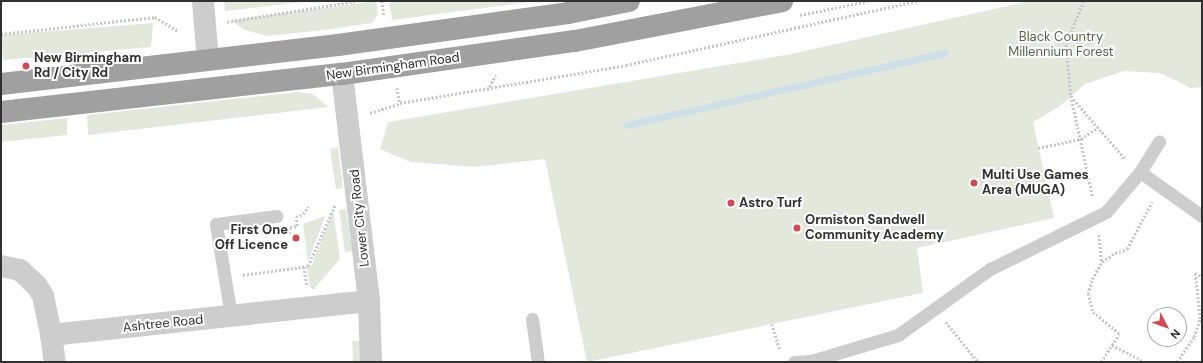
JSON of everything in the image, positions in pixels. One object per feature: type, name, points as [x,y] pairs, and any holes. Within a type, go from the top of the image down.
[{"type":"highway","points":[[1,84],[338,45],[568,13],[628,1]]},
{"type":"highway","name":"New Birmingham Road","points":[[1,112],[211,90],[342,74],[575,41],[782,1]]},
{"type":"highway","points":[[338,45],[342,74]]},
{"type":"highway","points":[[208,60],[211,90]]},
{"type":"street","points":[[203,1],[208,60]]},
{"type":"street","name":"Lower City Road","points":[[342,74],[369,301],[371,362]]},
{"type":"street","points":[[1,266],[20,270],[36,286],[43,296],[55,362]]},
{"type":"street","name":"Ashtree Road","points":[[51,336],[369,301]]},
{"type":"lane","points":[[794,362],[811,360],[898,335],[990,269],[1106,212],[1140,172],[1159,141]]},
{"type":"lane","points":[[1140,172],[1202,216]]},
{"type":"lane","points":[[230,316],[216,224],[276,216]]},
{"type":"lane","points":[[532,319],[538,362]]},
{"type":"path","points":[[225,22],[357,1]]},
{"type":"path","points":[[382,1],[386,24]]},
{"type":"path","points":[[366,115],[400,103],[626,65],[917,1]]},
{"type":"path","points":[[1084,1],[1066,46],[1071,96],[1097,217],[1102,262]]},
{"type":"path","points":[[1,34],[155,17],[178,32]]},
{"type":"path","points":[[1038,148],[1080,140],[1098,126]]},
{"type":"path","points":[[225,277],[308,266],[329,213],[336,204]]},
{"type":"path","points":[[297,226],[296,217],[304,214],[308,207]]},
{"type":"path","points":[[289,227],[290,236]]},
{"type":"path","points":[[304,267],[309,291]]},
{"type":"path","points":[[1177,362],[1194,337],[1200,319],[1195,273],[1202,277]]},
{"type":"path","points":[[942,317],[978,362]]},
{"type":"path","points":[[772,324],[781,354]]},
{"type":"path","points":[[1112,345],[1145,362]]},
{"type":"green space","points":[[224,1],[311,1],[225,11]]},
{"type":"green space","points":[[376,1],[378,14],[372,23],[324,30],[268,36],[245,30],[230,20]]},
{"type":"green space","points":[[402,1],[537,1],[392,20],[389,3]]},
{"type":"green space","name":"Black Country Millennium Forest","points":[[1030,1],[1202,1],[1202,87],[1191,88],[1160,73],[1124,71],[1085,84],[1060,106],[1033,122],[1054,218],[917,248],[923,293],[587,362],[545,159],[475,167],[411,162],[380,149],[388,122],[786,55]]},
{"type":"green space","points":[[153,23],[151,47],[3,60],[1,35]]},
{"type":"green space","points":[[298,92],[313,94],[328,107],[88,135],[87,115]]},
{"type":"green space","points":[[67,118],[67,135],[1,142],[1,125]]},
{"type":"green space","points":[[338,147],[343,188],[336,189],[330,149]]},
{"type":"green space","points":[[346,209],[352,251],[345,252],[339,210]]},
{"type":"green space","points":[[333,210],[340,259],[313,290],[310,287],[307,268],[311,267]]},
{"type":"green space","points":[[325,216],[308,262],[303,224]]},
{"type":"green space","points":[[352,341],[360,341],[360,362],[353,362]]},
{"type":"waterway","points":[[627,125],[945,53]]},
{"type":"place","name":"New Birmingham Rd / City Rd","points":[[26,66]]},
{"type":"place","name":"Multi Use Games Area (MUGA)","points":[[974,183]]},
{"type":"place","name":"Astro Turf","points":[[731,203]]},
{"type":"place","name":"Ormiston Sandwell Community Academy","points":[[797,228]]},
{"type":"place","name":"First One Off Licence","points":[[296,238]]}]
